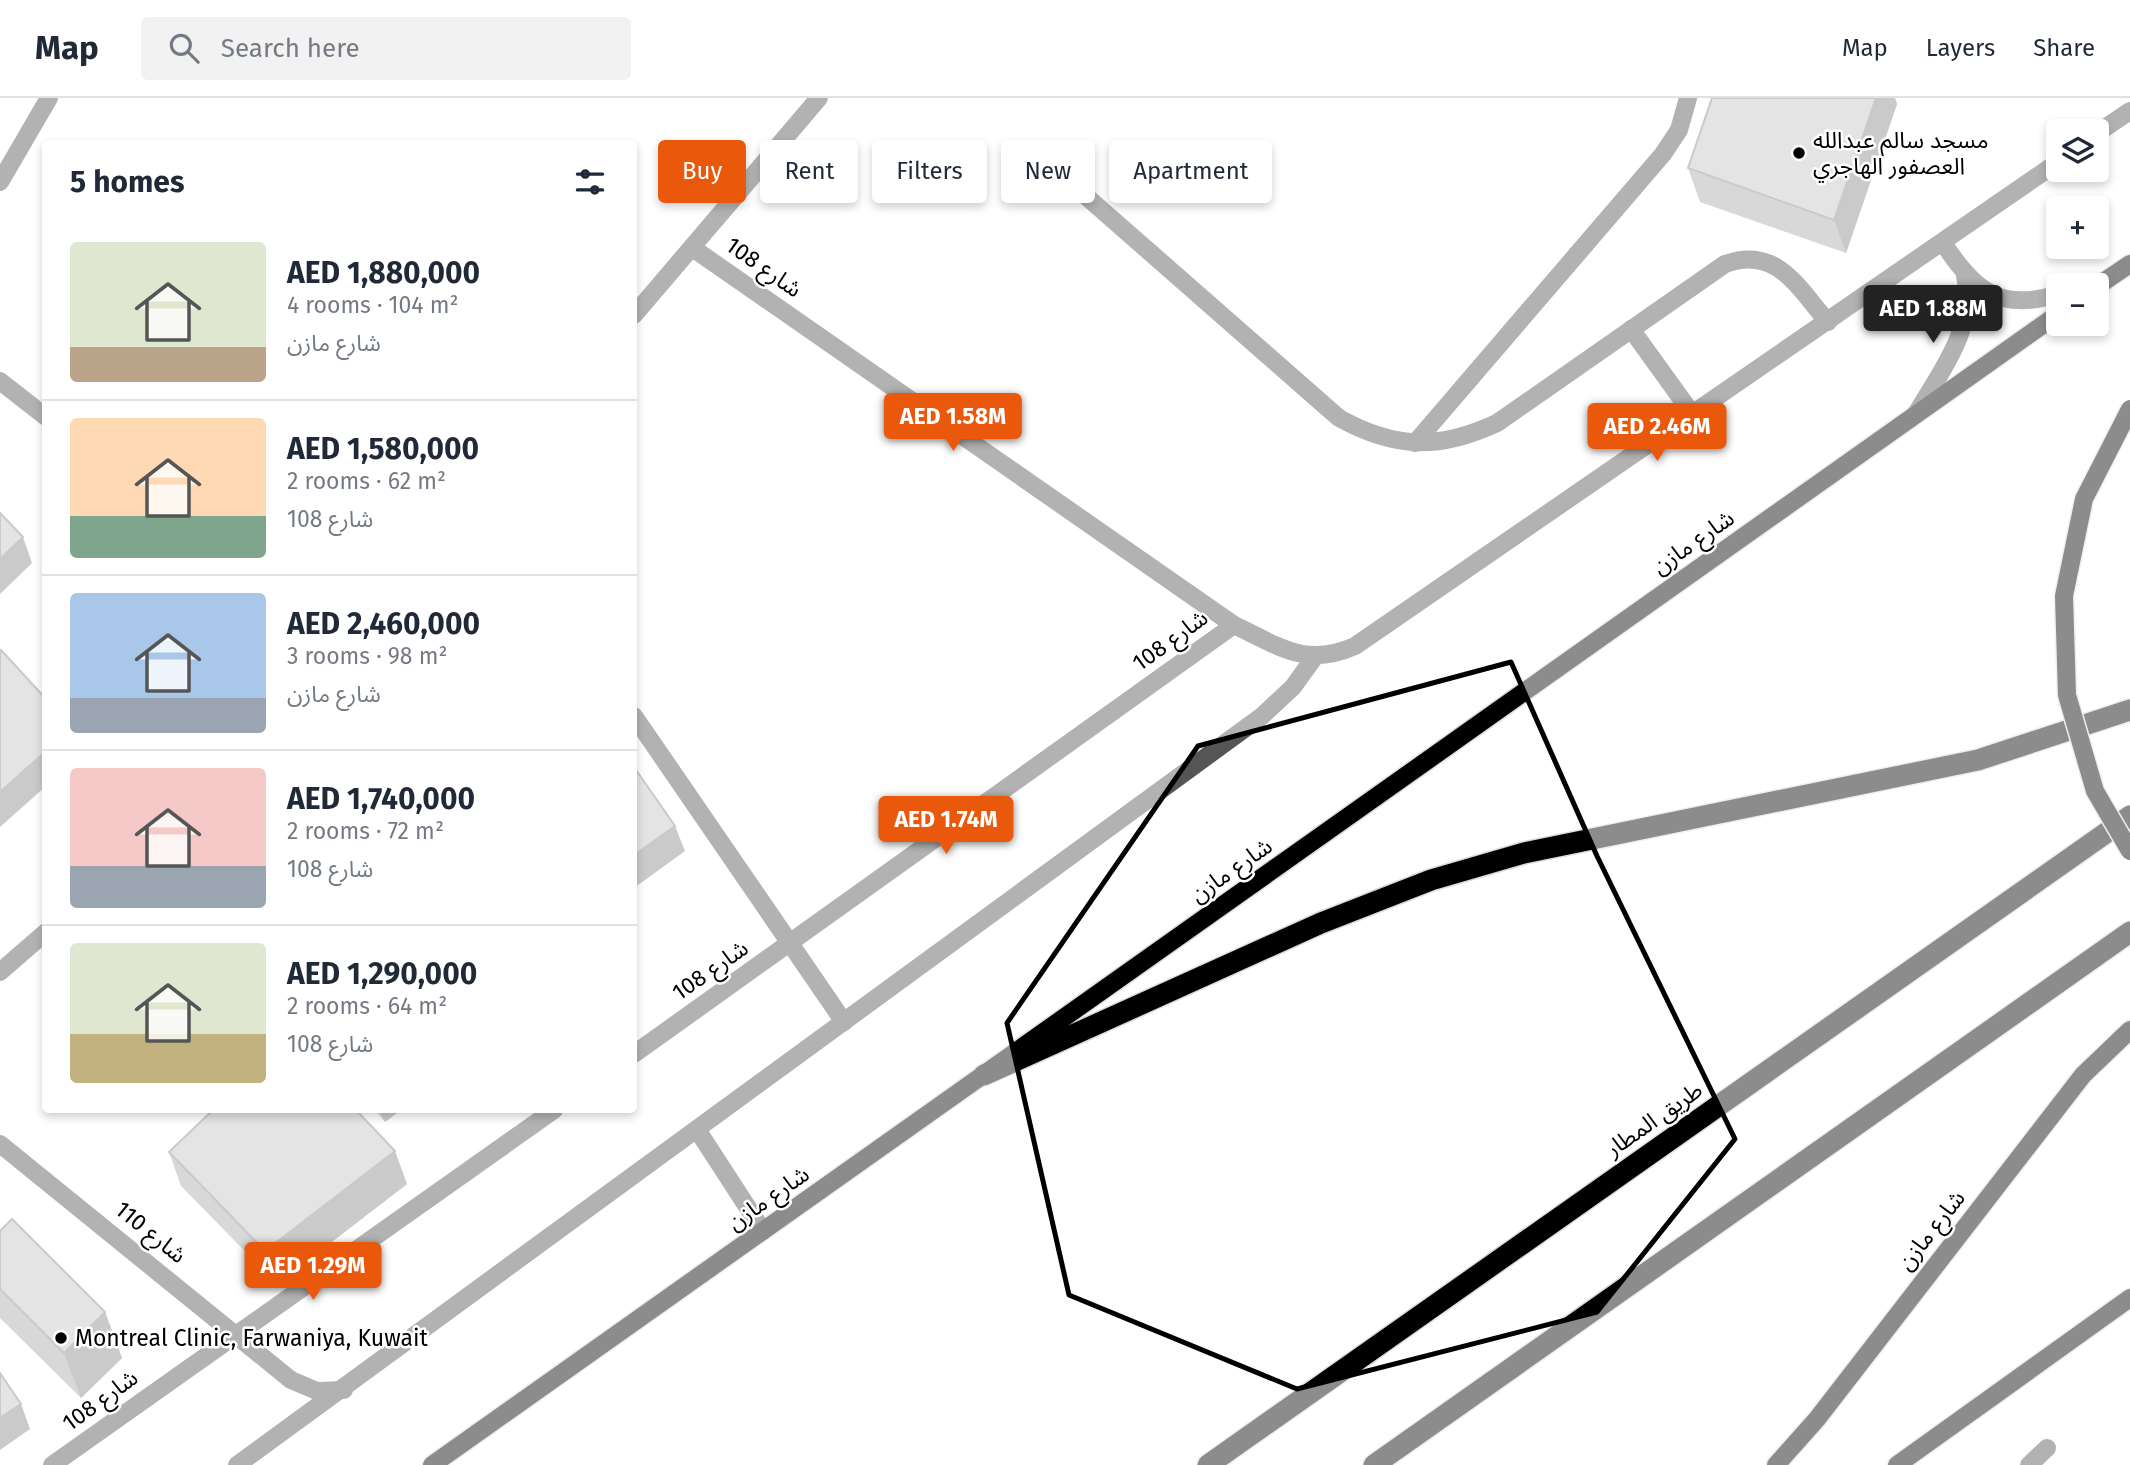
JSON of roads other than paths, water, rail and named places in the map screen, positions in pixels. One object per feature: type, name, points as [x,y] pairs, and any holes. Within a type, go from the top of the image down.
[{"type":"highway","points":[[984,1075],[1321,923],[1431,880],[1524,853],[1978,760],[2130,710]]},
{"type":"highway","name":"طريق المطار","points":[[1208,1465],[2130,816]]},
{"type":"highway","points":[[1374,1465],[2130,932]]},
{"type":"main road","points":[[2109,278],[2130,264]]},
{"type":"main road","name":"شارع مازن","points":[[432,1465],[2046,322]]},
{"type":"main road","points":[[2130,409],[2084,499],[2064,596],[2067,695],[2095,791],[2130,851]]},
{"type":"main road","name":"شارع مازن","points":[[1776,1465],[1817,1419],[2083,1075],[2130,1030]]},
{"type":"main road","points":[[1897,1465],[2129,1302]]},
{"type":"street","points":[[0,183],[49,98]]},
{"type":"street","points":[[637,312],[694,248],[819,98]]},
{"type":"street","points":[[1415,443],[1663,154],[1679,130],[1688,98]]},
{"type":"street","points":[[2109,125],[2130,111]]},
{"type":"street","points":[[1234,625],[1295,653],[1314,658],[1335,655],[1355,646],[2046,170]]},
{"type":"street","points":[[1094,203],[1339,418],[1388,440],[1444,442],[1471,435],[1497,423],[1726,264],[1753,257],[1779,267],[1828,322]]},
{"type":"street","points":[[1943,243],[1965,276],[1981,290],[2021,300],[2046,296]]},
{"type":"street","name":"شارع 108","points":[[637,1052],[1234,625],[694,248]]},
{"type":"street","points":[[1916,414],[1967,319],[1970,298],[1965,276]]},
{"type":"street","points":[[1631,329],[1693,415]]},
{"type":"street","points":[[0,381],[42,414]]},
{"type":"street","points":[[237,1465],[344,1390],[1262,716],[1293,687],[1314,658]]},
{"type":"street","points":[[637,720],[844,1022]]},
{"type":"street","points":[[0,972],[42,936]]},
{"type":"street","name":"شارع 108","points":[[51,1465],[550,1113]]},
{"type":"street","points":[[698,1131],[763,1231]]},
{"type":"street","name":"شارع 110","points":[[0,1144],[236,1332],[291,1380],[317,1391],[344,1390]]},
{"type":"street","points":[[2029,1465],[2047,1448]]},
{"type":"place","name":"مسجد سالم عبدالله العصفور الهاجري","points":[[1799,153]]},
{"type":"place","name":"Montreal Clinic, Farwaniya, Kuwait","points":[[61,1338]]}]
